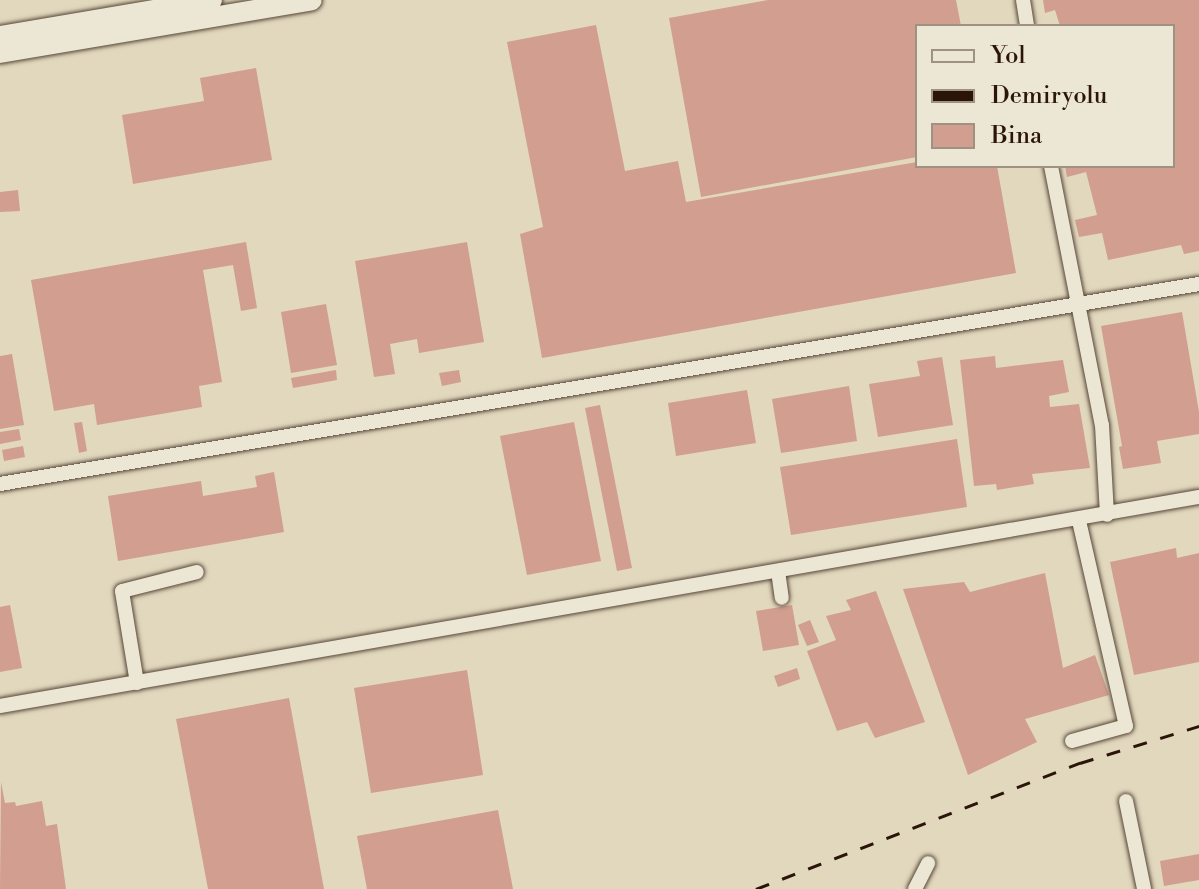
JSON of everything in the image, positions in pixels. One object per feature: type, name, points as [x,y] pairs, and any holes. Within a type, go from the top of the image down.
[{"type":"main road","points":[[0,36],[199,6],[312,0]]},
{"type":"main road","points":[[0,53],[199,6]]},
{"type":"street","points":[[1023,0],[1027,24]]},
{"type":"street","points":[[1051,168],[1102,425],[1107,515]]},
{"type":"street","points":[[0,484],[1199,284]]},
{"type":"street","points":[[0,706],[1199,497]]},
{"type":"street","points":[[1072,741],[1126,726],[1079,520]]},
{"type":"street","points":[[778,571],[782,598]]},
{"type":"street","points":[[137,683],[122,591],[197,572]]},
{"type":"street","points":[[1126,801],[1144,889]]},
{"type":"street","points":[[915,889],[928,863]]},
{"type":"building","points":[[768,0],[956,0],[961,24],[915,24],[915,157],[701,197],[669,18]]},
{"type":"building","points":[[1043,0],[1199,0],[1199,251],[1184,254],[1181,245],[1108,260],[1102,233],[1079,237],[1075,220],[1097,215],[1086,172],[1067,177],[1065,168],[1175,168],[1175,24],[1059,24],[1055,10],[1045,13]]},
{"type":"building","points":[[596,25],[625,171],[678,161],[686,202],[915,162],[915,168],[997,168],[1016,273],[542,358],[520,234],[543,227],[507,42]]},
{"type":"building","points":[[256,68],[272,160],[133,184],[122,115],[204,101],[200,78]]},
{"type":"building","points":[[18,190],[20,211],[0,212],[0,192]]},
{"type":"building","points":[[246,242],[257,308],[241,311],[233,265],[203,270],[222,382],[199,386],[202,407],[97,425],[94,404],[54,411],[31,280]]},
{"type":"building","points":[[467,242],[484,342],[419,353],[417,339],[390,344],[395,374],[374,377],[355,261]]},
{"type":"building","points":[[326,304],[337,365],[291,373],[281,312]]},
{"type":"building","points":[[1182,312],[1199,412],[1199,434],[1157,441],[1161,463],[1123,469],[1119,447],[1122,446],[1101,326]]},
{"type":"building","points":[[12,354],[24,425],[0,429],[0,356]]},
{"type":"building","points":[[995,356],[996,368],[1063,360],[1069,392],[1049,396],[1050,407],[1079,404],[1090,468],[1032,474],[1034,484],[997,490],[996,484],[974,486],[960,360]]},
{"type":"building","points":[[942,357],[953,425],[878,437],[869,384],[920,376],[917,361]]},
{"type":"building","points":[[336,370],[337,380],[293,388],[291,378]]},
{"type":"building","points":[[459,370],[461,382],[442,386],[439,373]]},
{"type":"building","points":[[849,386],[857,441],[781,453],[772,399]]},
{"type":"building","points":[[747,390],[756,443],[676,456],[668,403]]},
{"type":"building","points":[[600,405],[632,568],[617,571],[585,408]]},
{"type":"building","points":[[82,422],[87,451],[79,453],[74,423]]},
{"type":"building","points":[[574,422],[601,561],[527,575],[500,436]]},
{"type":"building","points":[[19,429],[21,440],[0,444],[0,432]]},
{"type":"building","points":[[957,439],[967,507],[791,535],[780,467]]},
{"type":"building","points":[[23,446],[25,457],[4,461],[2,450]]},
{"type":"building","points":[[274,472],[284,532],[118,561],[108,496],[201,481],[203,496],[257,487],[255,476]]},
{"type":"building","points":[[1176,548],[1177,558],[1199,553],[1199,662],[1134,675],[1110,562]]},
{"type":"building","points":[[1045,573],[1063,668],[1095,655],[1109,695],[1025,719],[1037,742],[968,775],[903,589],[964,582],[970,592]]},
{"type":"building","points":[[876,591],[925,722],[875,738],[867,722],[837,731],[807,651],[836,640],[826,616],[851,610],[846,600]]},
{"type":"building","points":[[10,605],[22,668],[0,672],[0,607]]},
{"type":"building","points":[[792,605],[799,645],[763,651],[756,611]]},
{"type":"building","points":[[810,620],[819,642],[807,646],[798,625]]},
{"type":"building","points":[[797,668],[800,679],[778,687],[774,676]]},
{"type":"building","points":[[467,670],[483,775],[371,793],[354,688]]},
{"type":"building","points":[[289,698],[324,889],[208,889],[176,719]]},
{"type":"building","points":[[1,782],[5,803],[15,802],[16,806],[42,801],[46,826],[57,824],[66,889],[0,889]]},
{"type":"building","points":[[498,810],[513,889],[367,889],[357,836]]},
{"type":"building","points":[[1199,854],[1199,880],[1164,886],[1160,861]]},
{"type":"railway","points":[[756,889],[1080,763],[1199,726]]}]
